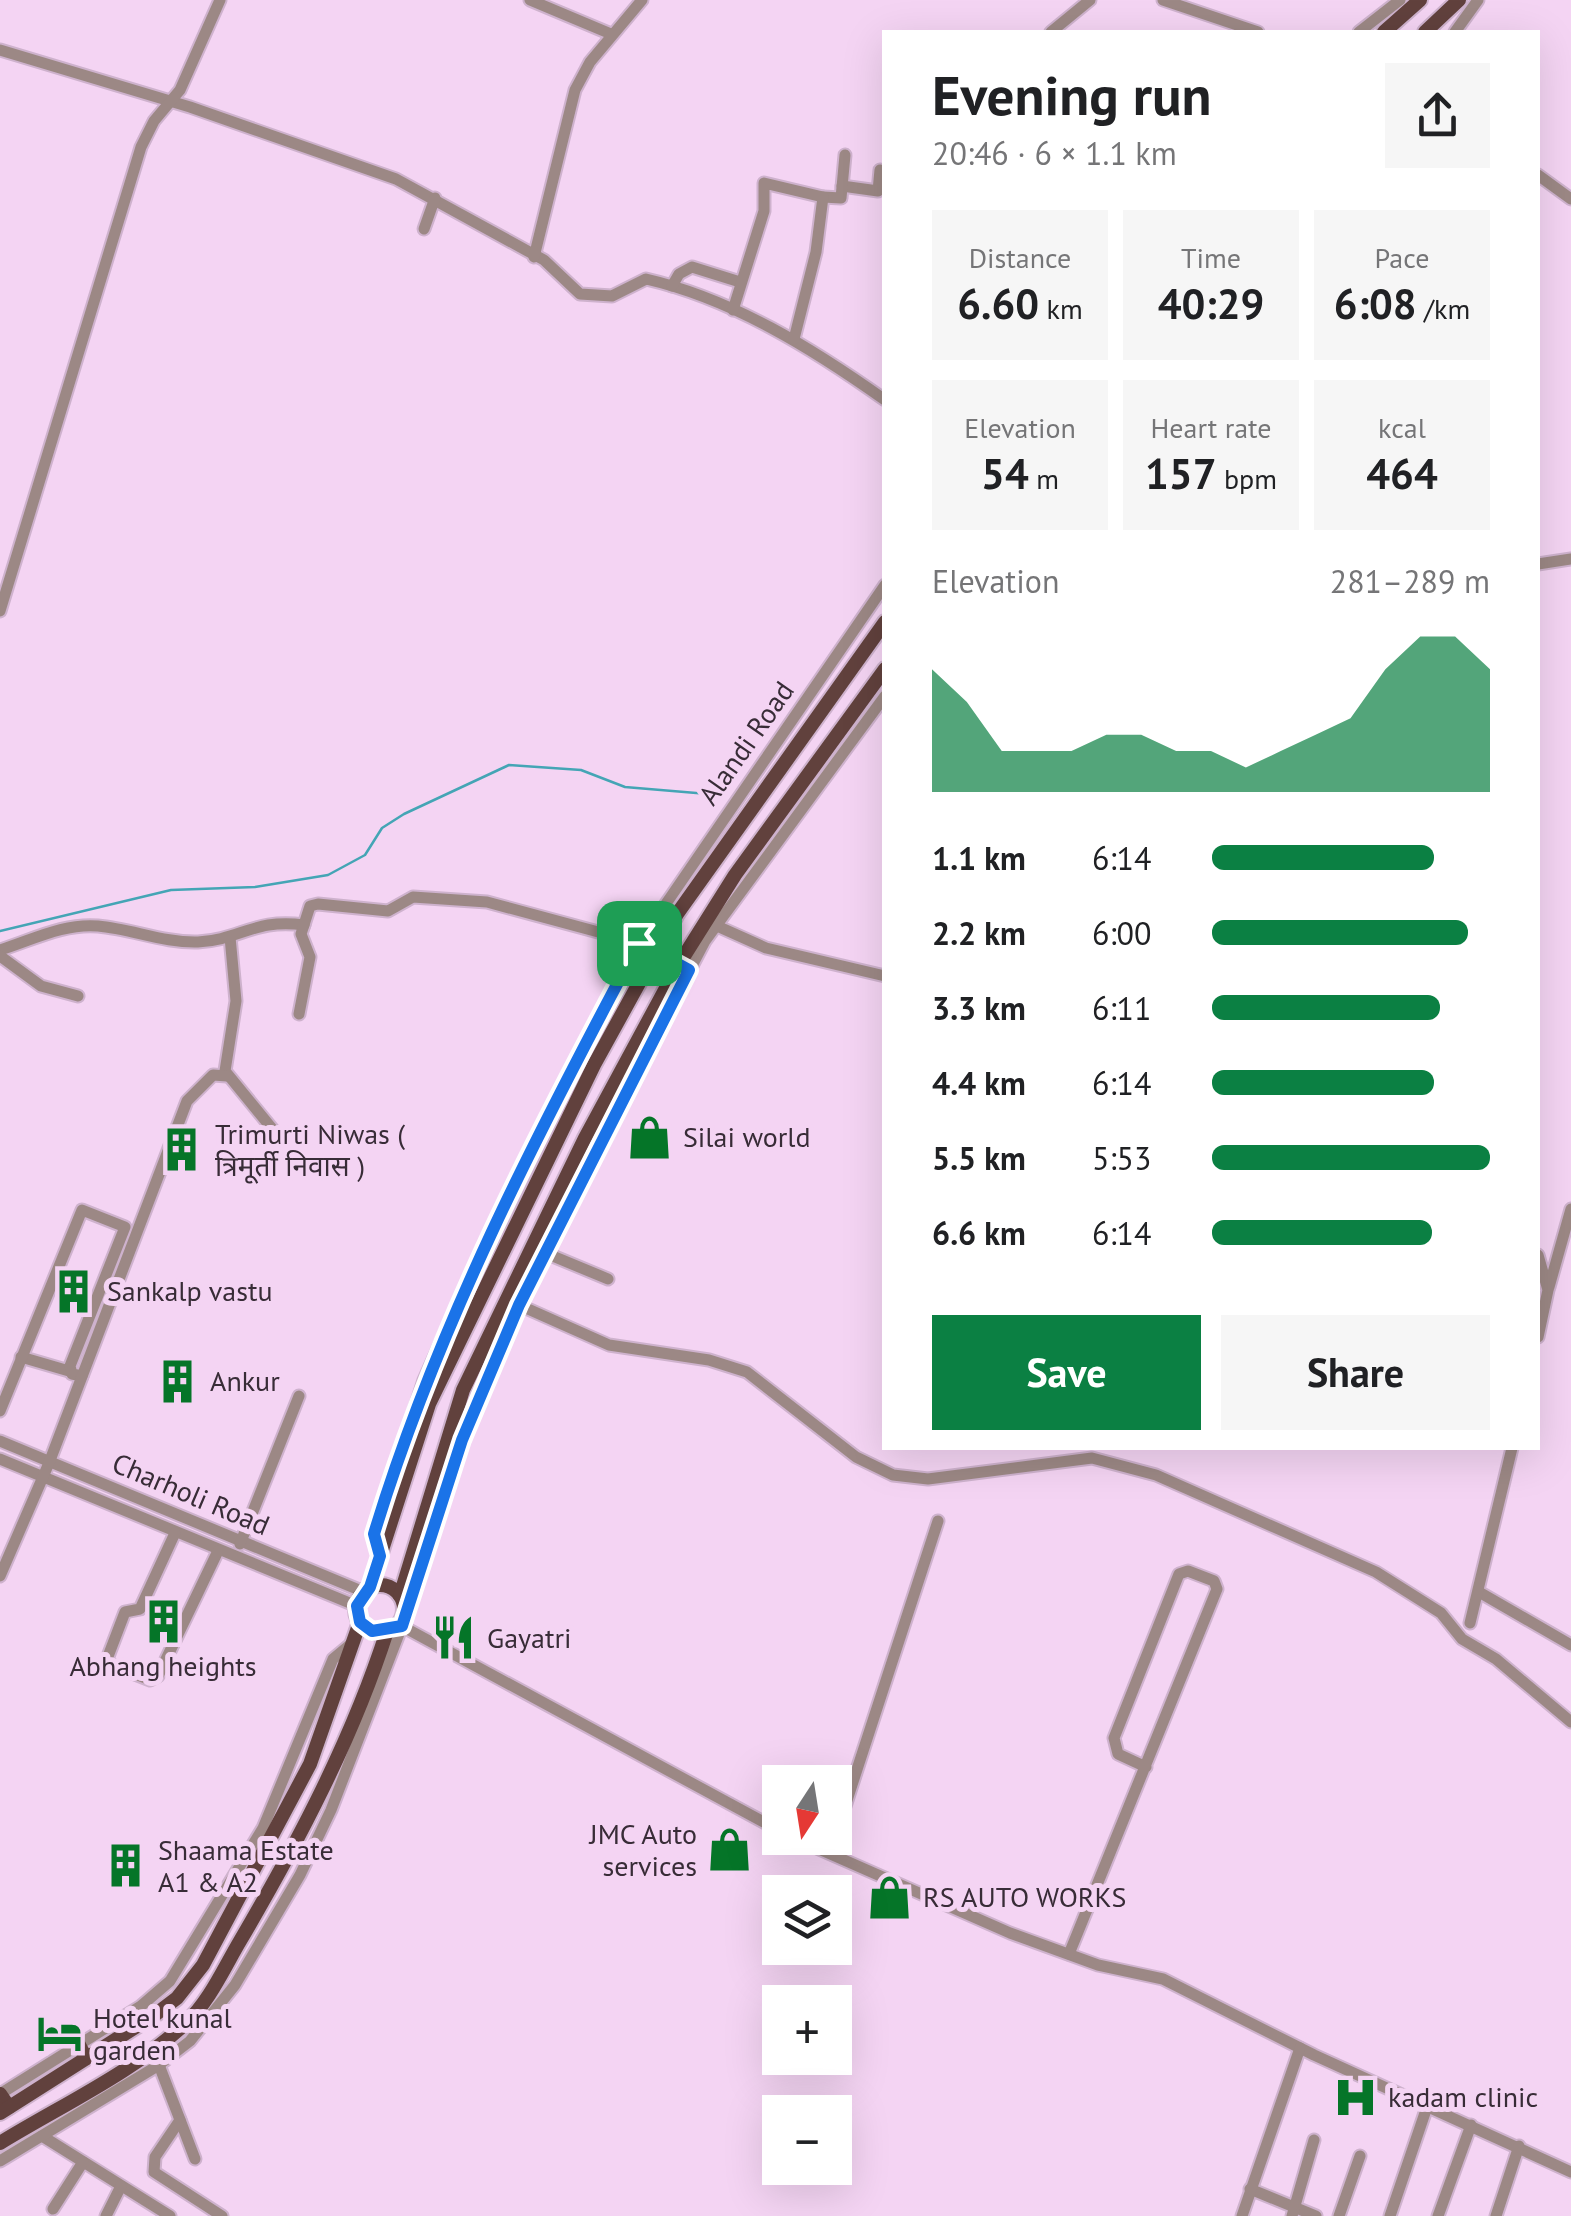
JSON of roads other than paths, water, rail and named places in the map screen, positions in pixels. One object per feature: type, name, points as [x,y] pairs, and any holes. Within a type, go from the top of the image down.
[{"type":"main road","points":[[1386,30],[1420,0]]},
{"type":"main road","points":[[1426,30],[1459,0]]},
{"type":"main road","points":[[2,2102],[86,2058],[177,1998],[203,1965],[310,1764],[354,1642],[363,1602],[416,1438],[474,1304],[677,914],[882,626]]},
{"type":"main road","points":[[0,2143],[120,2071],[187,2022],[208,1996],[296,1841],[404,1609],[400,1596],[452,1420],[480,1350],[577,1153],[734,874],[882,673]]},
{"type":"main road","points":[[363,1602],[386,1586],[400,1596]]},
{"type":"main road","points":[[363,1602],[372,1631],[396,1627]]},
{"type":"main road","points":[[78,2043],[86,2058]]},
{"type":"street","points":[[0,611],[141,147],[154,121],[171,102],[220,0]]},
{"type":"street","points":[[530,0],[612,34]]},
{"type":"street","points":[[534,257],[575,90],[612,34],[642,0]]},
{"type":"street","points":[[1054,30],[1090,0]]},
{"type":"street","points":[[1163,0],[1232,28]]},
{"type":"street","points":[[1362,30],[1400,0]]},
{"type":"street","points":[[1456,30],[1478,0]]},
{"type":"street","points":[[0,50],[312,149],[435,198],[544,260],[566,284],[586,296],[612,296],[646,279],[672,286],[794,339],[882,398]]},
{"type":"street","points":[[732,310],[764,212],[764,183],[841,198],[845,155]]},
{"type":"street","points":[[842,186],[878,191],[880,170]]},
{"type":"street","points":[[1540,176],[1571,199]]},
{"type":"street","points":[[794,339],[816,252],[823,197]]},
{"type":"street","points":[[424,229],[435,198]]},
{"type":"street","points":[[672,286],[680,274],[692,268],[740,282]]},
{"type":"street","points":[[1540,564],[1571,559]]},
{"type":"street","name":"Alandi Road","points":[[380,1556],[374,1534],[424,1380],[486,1244],[639,943],[882,589]]},
{"type":"street","points":[[0,2161],[160,2065],[216,2014],[300,1875],[331,1810],[462,1440],[519,1305],[675,996],[684,967],[882,700]]},
{"type":"street","points":[[299,1014],[310,962],[301,940],[312,904],[388,912],[408,898],[487,902],[639,943],[653,955],[684,967]]},
{"type":"street","points":[[0,953],[80,926],[180,942],[230,938],[244,928],[261,924],[304,925]]},
{"type":"street","points":[[717,926],[766,948],[882,975]]},
{"type":"street","points":[[230,938],[236,988],[227,1076],[274,1132]]},
{"type":"street","points":[[0,953],[42,986],[78,996]]},
{"type":"street","points":[[0,1576],[49,1463],[187,1101],[213,1075],[227,1076]]},
{"type":"street","points":[[1540,1328],[1571,1209]]},
{"type":"street","points":[[0,1411],[82,1210],[125,1227],[69,1371]]},
{"type":"street","points":[[543,1252],[608,1279]]},
{"type":"street","points":[[1540,1263],[1548,1290]]},
{"type":"street","points":[[519,1305],[609,1346],[710,1360],[747,1372],[856,1457],[893,1475],[928,1479],[1092,1458],[1156,1475],[1376,1572],[1441,1613],[1462,1639],[1496,1659],[1571,1722]]},
{"type":"street","points":[[21,1358],[82,1376]]},
{"type":"street","points":[[240,1544],[299,1396]]},
{"type":"street","name":"Charholi Road","points":[[0,1442],[291,1564],[363,1602]]},
{"type":"street","points":[[1470,1623],[1512,1450]]},
{"type":"street","name":"Charholi Road","points":[[0,1459],[285,1578],[363,1602]]},
{"type":"street","points":[[852,1785],[938,1522]]},
{"type":"street","points":[[176,1532],[140,1610],[125,1612],[108,1659],[130,1674],[150,1680],[158,1676],[218,1551]]},
{"type":"street","points":[[285,1578],[291,1564]]},
{"type":"street","points":[[1069,1954],[1146,1766],[1217,1589],[1214,1581],[1188,1571],[1180,1574],[1114,1738],[1118,1754],[1146,1766]]},
{"type":"street","points":[[1478,1592],[1571,1645]]},
{"type":"street","points":[[396,1627],[762,1821]]},
{"type":"street","points":[[2,2102],[78,2043],[156,1995],[184,1962],[263,1828],[333,1660],[354,1642]]},
{"type":"street","points":[[831,1855],[937,1904],[1069,1954],[1114,1970],[1163,1979],[1300,2048],[1571,2172]]},
{"type":"street","points":[[1242,2216],[1300,2048]]},
{"type":"street","points":[[160,2065],[194,2159]]},
{"type":"street","points":[[1390,2216],[1428,2104]]},
{"type":"street","points":[[180,2120],[155,2157],[154,2172],[222,2216]]},
{"type":"street","points":[[1438,2216],[1471,2124]]},
{"type":"street","points":[[42,2136],[170,2216]]},
{"type":"street","points":[[1293,2212],[1314,2140]]},
{"type":"street","points":[[1496,2216],[1518,2146]]},
{"type":"street","points":[[1340,2216],[1360,2156]]},
{"type":"street","points":[[54,2209],[83,2162]]},
{"type":"street","points":[[106,2216],[121,2186]]},
{"type":"street","points":[[1250,2190],[1293,2212],[1316,2216]]},
{"type":"waterway","points":[[0,931],[171,890],[255,887],[328,875],[365,855],[382,828],[404,814],[509,765],[581,770],[625,787],[708,794]]},
{"type":"place","name":"Silai world","points":[[650,1137]]},
{"type":"place","name":"Trimurti Niwas ( त्रिमूर्ती निवास )","points":[[182,1150]]},
{"type":"place","name":"Sankalp vastu","points":[[74,1291]]},
{"type":"place","name":"Ankur","points":[[177,1381]]},
{"type":"place","name":"Abhang heights","points":[[163,1621]]},
{"type":"place","name":"Gayatri","points":[[454,1638]]},
{"type":"place","name":"JMC Auto services","points":[[730,1850]]},
{"type":"place","name":"Shaama Estate A1 & A2","points":[[125,1866]]},
{"type":"place","name":"RS AUTO WORKS","points":[[890,1897]]},
{"type":"place","name":"Hotel kunal garden","points":[[60,2034]]},
{"type":"place","name":"kadam clinic","points":[[1355,2097]]}]
